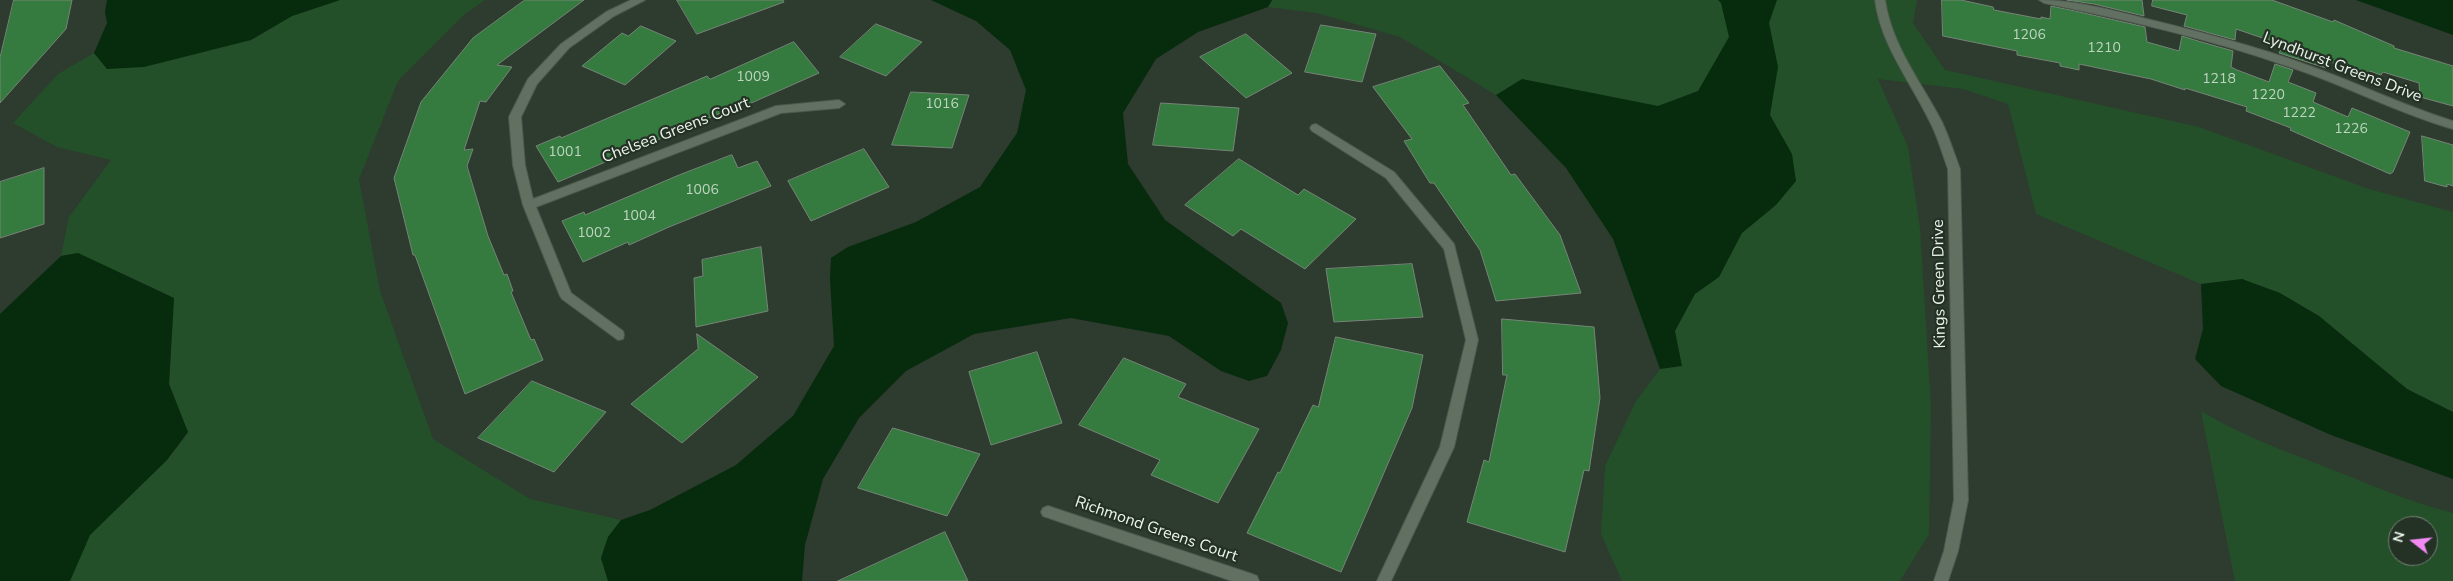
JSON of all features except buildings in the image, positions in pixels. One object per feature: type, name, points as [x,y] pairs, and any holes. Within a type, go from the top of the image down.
[{"type":"street","points":[[618,335],[566,296],[529,205],[519,165],[515,117],[532,82],[565,46],[610,14],[640,0]]},
{"type":"street","name":"Kings Green Drive","points":[[1880,0],[1880,11],[1895,47],[1937,124],[1954,169],[1961,500],[1951,551],[1941,581]]},
{"type":"street","name":"Lyndhurst Greens Drive","points":[[2044,0],[2159,24],[2296,64],[2427,118],[2453,126]]},
{"type":"street","name":"Chelsea Greens Court","points":[[529,205],[780,109],[839,104]]},
{"type":"street","points":[[1316,128],[1390,175],[1450,247],[1472,340],[1447,447],[1384,581]]},
{"type":"street","name":"Richmond Greens Court","points":[[1048,512],[1252,581]]},
{"type":"shaded area","points":[[107,0],[340,0],[292,16],[251,40],[144,67],[107,69],[94,53],[107,23],[105,12]]},
{"type":"shaded area","points":[[340,0],[485,0],[465,14],[398,81],[359,179],[380,291],[433,439],[530,499],[621,520],[608,537],[601,558],[608,581],[70,581],[90,535],[167,460],[188,433],[169,384],[174,298],[78,253],[61,256],[69,217],[111,160],[57,147],[13,123],[58,74],[94,53],[107,69],[251,40],[292,16]]},
{"type":"shaded area","points":[[931,0],[1272,0],[1268,7],[1198,32],[1156,59],[1123,113],[1128,164],[1165,220],[1281,303],[1288,323],[1281,350],[1267,376],[1249,381],[1221,371],[1169,336],[1071,318],[974,334],[906,371],[859,418],[823,479],[805,545],[802,581],[608,581],[601,558],[608,537],[621,520],[650,510],[736,465],[793,416],[834,346],[830,279],[831,258],[848,247],[916,222],[980,187],[1017,133],[1026,90],[1010,50],[976,21]]},
{"type":"shaded area","points":[[1272,0],[1917,0],[1913,23],[1945,70],[2199,127],[2369,189],[2453,212],[2453,412],[2407,389],[2319,316],[2242,279],[2201,284],[2036,214],[2008,104],[1963,89],[1878,79],[1908,147],[1920,228],[1931,406],[1929,534],[1900,581],[1622,581],[1601,534],[1605,466],[1636,401],[1660,369],[1613,239],[1566,168],[1496,95],[1400,37],[1317,13],[1268,7]]},
{"type":"shaded area","points":[[1718,0],[1777,0],[1769,23],[1778,67],[1770,115],[1792,154],[1796,181],[1776,205],[1742,233],[1719,277],[1695,294],[1675,331],[1682,366],[1660,369],[1613,239],[1566,168],[1496,95],[1522,79],[1658,106],[1698,91],[1729,37],[1721,3]]},
{"type":"shaded area","points":[[2356,0],[2453,0],[2453,35]]},
{"type":"shaded area","points":[[78,253],[174,298],[169,384],[188,432],[167,460],[90,535],[70,581],[0,581],[0,314],[61,256]]},
{"type":"shaded area","points":[[2242,279],[2280,293],[2319,316],[2407,389],[2453,412],[2453,479],[2331,435],[2221,386],[2195,359],[2203,329],[2201,284]]},
{"type":"shaded area","points":[[2201,411],[2218,421],[2287,452],[2396,495],[2453,513],[2453,581],[2235,581]]}]
